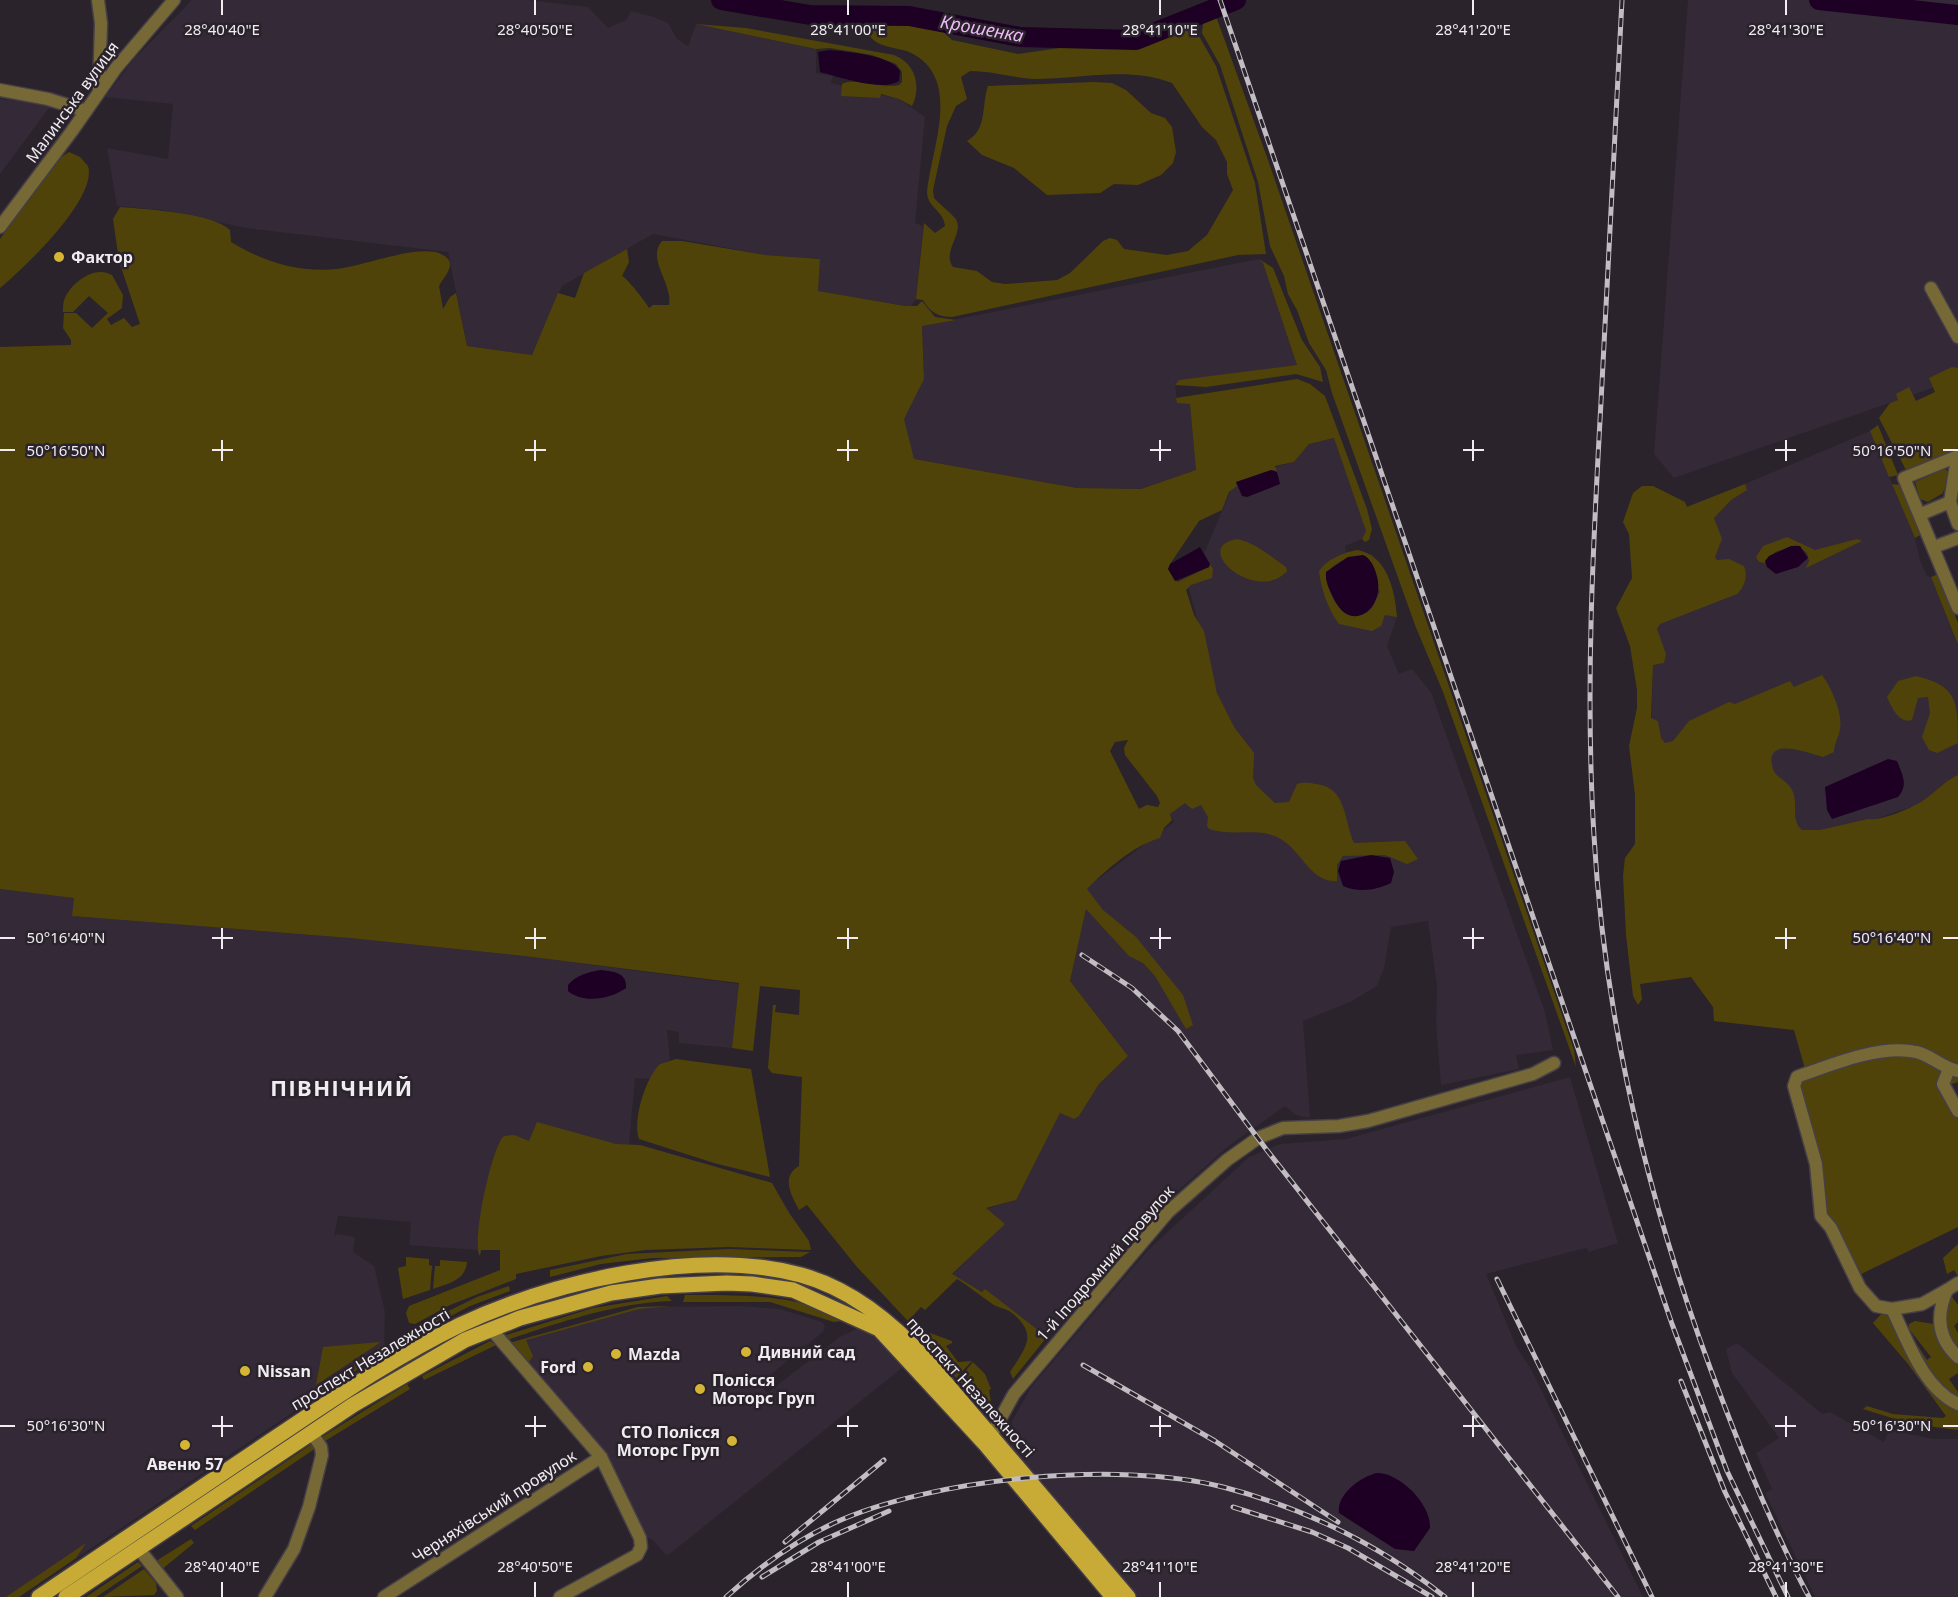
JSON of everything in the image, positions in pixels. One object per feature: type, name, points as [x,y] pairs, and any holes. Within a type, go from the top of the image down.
[{"type":"main road","name":"проспект Незалежності","points":[[39,1597],[290,1428],[427,1342],[461,1325],[521,1301],[579,1283],[633,1272],[685,1267],[756,1267],[802,1275],[830,1286],[872,1310],[904,1335],[1113,1597]]},
{"type":"main road","name":"проспект Незалежності","points":[[66,1597],[311,1432],[400,1376],[491,1329],[551,1308],[634,1288],[727,1283],[793,1290],[879,1329],[988,1440],[1128,1597]]},
{"type":"street","points":[[98,0],[101,23],[99,92]]},
{"type":"street","name":"Малинська вулиця","points":[[0,227],[116,68],[174,0]]},
{"type":"street","points":[[0,90],[48,99],[86,111]]},
{"type":"street","points":[[1931,288],[1958,337]]},
{"type":"street","points":[[1958,457],[1950,502],[1958,524]]},
{"type":"street","points":[[1958,457],[1905,478],[1958,608]]},
{"type":"street","points":[[1921,514],[1950,502]]},
{"type":"street","points":[[1934,547],[1958,538]]},
{"type":"street","points":[[1958,1111],[1943,1084],[1953,1070],[1924,1054],[1910,1051],[1851,1057],[1797,1077],[1794,1086],[1816,1164],[1821,1216],[1831,1228],[1860,1288],[1876,1306],[1892,1309],[1922,1304],[1958,1283]]},
{"type":"street","name":"1-й Іподромний провулок","points":[[988,1440],[1014,1394],[1168,1212],[1227,1160],[1258,1138],[1283,1128],[1339,1126],[1368,1121],[1533,1074],[1554,1063]]},
{"type":"street","points":[[1947,1290],[1939,1330],[1958,1357]]},
{"type":"street","points":[[1892,1309],[1920,1366],[1942,1392],[1958,1404]]},
{"type":"street","name":"Черняхівський провулок","points":[[384,1597],[601,1457],[491,1329]]},
{"type":"street","points":[[265,1597],[294,1549],[309,1508],[322,1455],[321,1447],[311,1432]]},
{"type":"street","points":[[560,1597],[630,1561],[641,1547],[637,1530],[601,1457]]},
{"type":"street","points":[[138,1548],[177,1597]]},
{"type":"shaded area","points":[[192,0],[528,0],[588,7],[608,28],[626,20],[631,11],[654,17],[668,23],[677,39],[688,46],[696,24],[816,49],[816,73],[833,76],[831,83],[899,99],[925,117],[915,223],[923,226],[916,299],[911,306],[905,306],[818,291],[820,259],[765,255],[653,234],[562,286],[532,355],[467,346],[448,252],[246,228],[162,210],[117,206],[107,148],[168,159],[173,104],[105,97],[134,59]]},
{"type":"shaded area","points":[[1688,0],[1958,0],[1958,379],[1674,478],[1654,454]]},
{"type":"shaded area","points":[[1209,14],[1217,19],[1268,160],[1574,1050],[1576,1067],[1443,692],[1415,625],[1332,393],[1326,370],[1309,343],[1270,246],[1258,182],[1220,65],[1202,33],[1204,17]]},
{"type":"shaded area","points":[[1185,20],[1191,22],[1216,66],[1255,183],[1266,254],[1238,255],[952,317],[935,313],[923,300],[916,299],[924,223],[935,233],[945,226],[927,193],[940,119],[940,100],[937,83],[929,67],[909,52],[884,46],[873,40],[869,35],[869,25],[877,22],[922,22],[939,28],[952,40],[1018,54],[1143,36],[1167,24]],"holes":[[[970,71],[1034,79],[1138,75],[1172,83],[1202,127],[1216,140],[1227,162],[1227,174],[1233,190],[1207,235],[1188,251],[1167,255],[1124,249],[1117,240],[1110,238],[1103,241],[1070,273],[1057,280],[1005,284],[992,282],[977,271],[953,267],[950,255],[958,223],[953,215],[934,198],[933,190],[947,126],[956,106],[967,99],[961,77]]]},
{"type":"shaded area","points":[[696,24],[746,28],[894,55],[912,69],[916,83],[915,98],[912,106],[899,99],[881,94],[880,98],[841,96],[842,84],[847,82],[892,86],[902,82],[902,72],[896,64],[872,55],[830,48],[816,49]]},
{"type":"shaded area","points":[[830,50],[868,55],[888,61],[900,71],[899,81],[883,85],[872,84],[820,72],[818,52]]},
{"type":"shaded area","points":[[1112,83],[1126,90],[1151,113],[1165,118],[1172,127],[1176,152],[1173,163],[1161,175],[1138,185],[1114,184],[1100,193],[1047,195],[1014,168],[982,155],[967,141],[974,136],[981,124],[988,86]]},
{"type":"shaded area","points":[[0,99],[51,105],[0,174]]},
{"type":"shaded area","points":[[69,152],[80,157],[88,166],[88,180],[82,196],[57,232],[0,288],[0,239],[60,158]]},
{"type":"shaded area","points":[[120,207],[194,216],[221,224],[230,230],[231,242],[255,255],[281,264],[308,269],[336,269],[421,251],[443,255],[450,262],[450,266],[439,286],[443,309],[450,297],[456,293],[467,346],[532,355],[558,293],[575,298],[584,273],[627,249],[629,262],[622,276],[632,285],[649,308],[653,305],[669,305],[667,288],[657,255],[662,241],[682,241],[765,255],[820,259],[818,291],[905,306],[917,306],[922,301],[935,317],[956,320],[922,326],[924,379],[904,419],[914,459],[1077,488],[1141,489],[1196,470],[1190,404],[1177,403],[1176,398],[1297,379],[1310,384],[1325,396],[1367,509],[1372,529],[1369,540],[1365,542],[1362,539],[1366,531],[1334,438],[1309,444],[1294,462],[1275,466],[1277,472],[1274,470],[1236,482],[1237,486],[1229,492],[1222,510],[1199,521],[1170,564],[1177,582],[1209,567],[1210,564],[1213,569],[1212,578],[1191,585],[1186,590],[1194,615],[1204,631],[1217,693],[1234,727],[1254,753],[1253,778],[1256,785],[1275,803],[1289,802],[1297,784],[1309,783],[1326,786],[1334,791],[1343,806],[1354,843],[1405,841],[1418,859],[1407,864],[1385,855],[1343,856],[1337,865],[1337,881],[1328,880],[1313,871],[1287,843],[1279,838],[1263,833],[1209,829],[1208,817],[1201,805],[1192,809],[1185,803],[1170,814],[1172,820],[1164,828],[1160,838],[1130,852],[1087,889],[1103,910],[1136,937],[1183,995],[1193,1025],[1186,1029],[1155,976],[1143,963],[1129,956],[1086,909],[1070,981],[1128,1056],[1099,1084],[1079,1116],[1074,1119],[1060,1113],[1016,1200],[986,1208],[1005,1224],[952,1274],[982,1292],[985,1289],[1047,1337],[1013,1379],[1010,1372],[1024,1349],[1027,1335],[1025,1328],[1012,1313],[993,1305],[957,1279],[925,1310],[921,1307],[908,1321],[857,1267],[807,1205],[799,1210],[791,1193],[789,1181],[793,1170],[799,1166],[802,1077],[772,1073],[768,1068],[773,1005],[776,1005],[775,1012],[799,1015],[800,990],[760,986],[753,1051],[732,1048],[739,983],[524,956],[350,938],[72,916],[74,898],[0,889],[0,347],[71,345],[71,340],[63,328],[64,313],[76,313],[92,328],[108,313],[89,296],[73,312],[63,312],[64,299],[73,286],[85,277],[98,272],[112,275],[123,295],[122,308],[107,319],[111,325],[124,318],[132,327],[140,324],[119,261],[113,219]],"holes":[[[1128,740],[1124,748],[1125,755],[1157,796],[1160,803],[1158,807],[1147,805],[1139,809],[1110,751],[1115,742]]]},
{"type":"shaded area","points":[[1259,259],[1263,262],[1297,365],[1175,383],[1177,403],[1190,403],[1196,470],[1141,489],[1077,488],[914,459],[903,419],[924,379],[922,326]]},
{"type":"shaded area","points":[[1259,259],[1273,268],[1302,340],[1320,367],[1323,382],[1296,374],[1206,387],[1175,385],[1179,380],[1297,365],[1263,263]]},
{"type":"shaded area","points":[[1952,367],[1958,368],[1958,447],[1949,455],[1906,470],[1879,418],[1890,403],[1898,400],[1896,394],[1909,387],[1916,401],[1935,392],[1929,378]]},
{"type":"shaded area","points":[[1878,425],[1898,475],[1889,477],[1870,431]]},
{"type":"shaded area","points":[[1870,431],[1915,538],[1920,560],[1927,576],[1931,577],[1958,646],[1958,791],[1800,845],[1651,739],[1657,518]]},
{"type":"shaded area","points":[[1335,438],[1366,531],[1362,539],[1345,546],[1346,552],[1357,550],[1373,555],[1390,581],[1397,617],[1387,646],[1399,674],[1412,669],[1431,692],[1545,1012],[1553,1050],[1516,1055],[1519,1069],[1441,1085],[1436,1024],[1437,986],[1428,921],[1391,927],[1384,968],[1377,986],[1350,1002],[1303,1021],[1310,1118],[1296,1115],[1285,1106],[1231,1144],[1156,1210],[1146,1215],[1146,1219],[1046,1336],[985,1290],[983,1292],[952,1275],[1004,1224],[986,1209],[1016,1200],[1060,1113],[1074,1119],[1079,1116],[1099,1084],[1128,1056],[1070,981],[1086,909],[1081,892],[1174,822],[1170,814],[1224,717],[1189,589],[1236,478],[1294,462],[1309,444]]},
{"type":"shaded area","points":[[1944,469],[1947,470],[1947,480],[1943,493],[1928,502],[1920,499],[1915,482]]},
{"type":"shaded area","points":[[1271,470],[1277,472],[1280,484],[1247,497],[1242,496],[1236,482]]},
{"type":"shaded area","points":[[1745,484],[1747,490],[1731,500],[1714,518],[1722,539],[1715,557],[1717,560],[1729,559],[1744,566],[1746,577],[1742,588],[1737,594],[1660,624],[1657,629],[1666,654],[1664,663],[1653,665],[1651,718],[1658,721],[1661,738],[1665,743],[1673,741],[1689,721],[1729,702],[1735,704],[1790,681],[1794,687],[1822,675],[1829,686],[1840,716],[1840,729],[1834,752],[1823,757],[1799,750],[1781,749],[1774,752],[1771,758],[1773,769],[1792,790],[1796,821],[1802,830],[1820,830],[1890,816],[1923,801],[1958,775],[1958,1082],[1939,1088],[1958,1119],[1958,1227],[1855,1277],[1823,1206],[1799,1091],[1805,1069],[1794,1030],[1714,1021],[1713,1007],[1691,977],[1640,984],[1642,999],[1638,1005],[1633,996],[1626,935],[1623,876],[1625,858],[1635,844],[1635,795],[1629,746],[1637,708],[1637,690],[1630,646],[1616,608],[1632,578],[1629,534],[1623,522],[1633,493],[1642,486],[1653,486],[1685,502],[1687,507]]},
{"type":"shaded area","points":[[1892,484],[1901,485],[1922,534],[1915,538]]},
{"type":"shaded area","points":[[1787,537],[1815,550],[1857,539],[1862,541],[1806,568],[1809,561],[1807,553],[1796,545],[1775,552],[1765,563],[1759,562],[1756,557],[1763,546]]},
{"type":"shaded area","points":[[1237,539],[1263,550],[1286,567],[1287,571],[1274,580],[1260,581],[1245,578],[1233,571],[1224,562],[1220,552],[1224,544]]},
{"type":"shaded area","points":[[1791,546],[1800,546],[1808,558],[1798,567],[1776,574],[1767,567],[1765,561],[1769,556]]},
{"type":"shaded area","points":[[1200,547],[1210,564],[1209,567],[1175,581],[1168,569],[1170,564]]},
{"type":"shaded area","points":[[1352,551],[1367,553],[1376,559],[1387,575],[1394,596],[1397,617],[1385,615],[1381,626],[1372,631],[1339,624],[1328,605],[1321,585],[1319,571],[1322,567],[1336,557]],"holes":[[[1348,557],[1380,591],[1372,608],[1366,613],[1335,602],[1326,575]]]},
{"type":"shaded area","points":[[1363,555],[1370,560],[1375,570],[1378,585],[1377,597],[1366,613],[1358,616],[1349,615],[1341,610],[1334,599],[1327,583],[1326,572],[1348,557]]},
{"type":"shaded area","points":[[1938,574],[1958,623],[1958,645],[1931,577]]},
{"type":"shaded area","points":[[1916,676],[1930,680],[1948,691],[1956,706],[1958,743],[1937,753],[1929,750],[1922,737],[1930,713],[1928,697],[1918,698],[1912,720],[1907,721],[1897,714],[1887,697],[1898,681]]},
{"type":"shaded area","points":[[1888,759],[1897,761],[1902,775],[1904,784],[1898,797],[1832,819],[1827,810],[1825,787]]},
{"type":"shaded area","points":[[1371,855],[1390,858],[1394,872],[1391,883],[1367,890],[1343,886],[1338,871],[1341,861]]},
{"type":"shaded area","points":[[0,889],[75,898],[73,916],[350,938],[524,956],[739,984],[732,1048],[679,1043],[679,1032],[667,1030],[670,1060],[660,1064],[650,1079],[635,1078],[629,1145],[640,1145],[772,1183],[791,1214],[481,1250],[480,1256],[477,1250],[409,1245],[411,1222],[338,1216],[334,1237],[337,1234],[355,1237],[353,1252],[374,1266],[385,1312],[384,1351],[19,1597],[0,1597]]},
{"type":"shaded area","points":[[601,970],[615,972],[622,976],[626,988],[613,995],[589,999],[581,998],[568,991],[568,985],[579,976]]},
{"type":"shaded area","points":[[676,1059],[751,1069],[770,1177],[714,1163],[639,1139],[637,1121],[645,1088],[660,1064]]},
{"type":"shaded area","points":[[1570,1077],[1618,1243],[1589,1252],[1586,1248],[1486,1274],[1517,1348],[1531,1369],[1643,1597],[1138,1597],[1011,1447],[1012,1421],[1032,1386],[1148,1250],[1249,1157],[1280,1144],[1346,1139]]},
{"type":"shaded area","points":[[537,1122],[616,1144],[640,1145],[772,1183],[787,1210],[809,1241],[811,1250],[728,1247],[646,1250],[601,1256],[516,1274],[516,1279],[450,1305],[415,1324],[409,1323],[406,1313],[409,1306],[500,1270],[500,1250],[481,1250],[480,1256],[478,1248],[480,1215],[489,1175],[499,1143],[504,1136],[514,1135],[529,1141]]},
{"type":"shaded area","points":[[1958,1244],[1958,1276],[1954,1270],[1947,1274],[1943,1258]]},
{"type":"shaded area","points":[[728,1249],[810,1252],[801,1257],[652,1258],[601,1264],[550,1277],[550,1270],[627,1254]]},
{"type":"shaded area","points":[[406,1257],[429,1259],[429,1265],[432,1266],[430,1290],[403,1299],[398,1268],[406,1266]]},
{"type":"shaded area","points":[[440,1260],[467,1262],[466,1268],[460,1277],[433,1289],[435,1266],[440,1266]]},
{"type":"shaded area","points":[[509,1286],[510,1291],[470,1306],[426,1329],[424,1323],[477,1297]]},
{"type":"shaded area","points":[[1950,1294],[1958,1305],[1958,1322],[1954,1326],[1958,1333],[1958,1354],[1942,1330]]},
{"type":"shaded area","points":[[685,1295],[744,1296],[789,1300],[828,1312],[842,1321],[834,1322],[770,1302],[683,1302]]},
{"type":"shaded area","points":[[667,1296],[672,1301],[609,1309],[507,1340],[503,1336],[593,1308]]},
{"type":"shaded area","points":[[671,1306],[639,1309],[526,1340],[533,1356],[528,1363],[509,1343],[638,1307]]},
{"type":"shaded area","points":[[741,1306],[780,1309],[822,1322],[825,1326],[823,1332],[760,1383],[767,1393],[840,1337],[860,1327],[907,1364],[667,1556],[653,1540],[645,1536],[614,1471],[509,1343],[638,1307]]},
{"type":"shaded area","points":[[1883,1312],[1889,1314],[1916,1366],[1958,1407],[1958,1430],[1911,1424],[1863,1409],[1867,1406],[1893,1414],[1943,1418],[1946,1416],[1908,1364],[1873,1323]]},
{"type":"shaded area","points":[[1915,1321],[1934,1324],[1958,1362],[1958,1373],[1949,1379],[1958,1392],[1958,1400],[1924,1369],[1915,1347],[1918,1346],[1927,1360],[1931,1357],[1909,1329],[1909,1324]]},
{"type":"shaded area","points":[[930,1333],[952,1341],[946,1346],[958,1362],[972,1361],[956,1378],[925,1341]]},
{"type":"shaded area","points":[[490,1341],[496,1345],[424,1380],[422,1376]]},
{"type":"shaded area","points":[[380,1342],[378,1344],[316,1385],[323,1347]]},
{"type":"shaded area","points":[[1737,1343],[1822,1414],[1830,1412],[1884,1442],[1889,1430],[1934,1439],[1958,1439],[1958,1597],[1815,1597],[1765,1493],[1772,1489],[1756,1453],[1779,1438],[1732,1373],[1726,1349]]},
{"type":"shaded area","points":[[385,1344],[381,1354],[319,1395],[318,1388]]},
{"type":"shaded area","points":[[973,1362],[985,1374],[991,1389],[989,1390],[991,1402],[987,1408],[981,1407],[958,1380]]},
{"type":"shaded area","points":[[407,1384],[410,1389],[325,1441],[322,1437]]},
{"type":"shaded area","points":[[313,1443],[316,1448],[195,1530],[191,1526]]},
{"type":"shaded area","points":[[1377,1473],[1386,1474],[1404,1484],[1420,1500],[1425,1509],[1430,1528],[1414,1551],[1395,1549],[1339,1513],[1339,1506],[1345,1493],[1363,1478]]},
{"type":"shaded area","points":[[191,1539],[194,1543],[161,1570],[153,1563]]},
{"type":"shaded area","points":[[86,1543],[76,1558],[19,1597],[6,1597]]},
{"type":"shaded area","points":[[138,1562],[142,1566],[96,1597],[86,1597]]},
{"type":"shaded area","points":[[144,1569],[156,1583],[157,1591],[154,1595],[103,1597]]},
{"type":"waterway","name":"Крошенка","points":[[721,0],[810,15],[909,16],[1020,37],[1136,40],[1236,0]]},
{"type":"waterway","name":"Крошенка","points":[[1819,0],[1958,15]]},
{"type":"railway","points":[[1220,0],[1672,1324],[1727,1471],[1788,1597]]},
{"type":"railway","points":[[1622,0],[1591,619],[1591,782],[1600,909],[1621,1053],[1654,1195],[1698,1334],[1723,1402],[1773,1525],[1809,1597]]},
{"type":"railway","points":[[1082,955],[1132,988],[1178,1031],[1266,1149],[1618,1597]]},
{"type":"railway","points":[[1497,1279],[1652,1597]]},
{"type":"railway","points":[[1083,1365],[1215,1441],[1338,1522]]},
{"type":"railway","points":[[1681,1381],[1725,1492],[1776,1597]]},
{"type":"railway","points":[[785,1542],[884,1460]]},
{"type":"railway","points":[[726,1597],[764,1566],[805,1538],[834,1523],[875,1507],[973,1485],[1026,1478],[1080,1475],[1132,1475],[1180,1479],[1223,1487],[1283,1506],[1312,1517],[1368,1545],[1445,1597]]},
{"type":"railway","points":[[1233,1507],[1312,1532],[1348,1548],[1432,1597]]},
{"type":"railway","points":[[762,1577],[819,1542],[889,1511]]},
{"type":"place","name":"Фактор","points":[[59,257]]},
{"type":"place","name":"Дивний сад","points":[[746,1352]]},
{"type":"place","name":"Mazda","points":[[616,1354]]},
{"type":"place","name":"Ford","points":[[588,1367]]},
{"type":"place","name":"Nissan","points":[[245,1371]]},
{"type":"place","name":"Полісся Моторс Груп","points":[[700,1389]]},
{"type":"place","name":"СТО Полісся Моторс Груп","points":[[732,1441]]},
{"type":"place","name":"Авеню 57","points":[[185,1445]]},
{"type":"district","name":"ПІВНІЧНИЙ","points":[[342,1088]]}]
